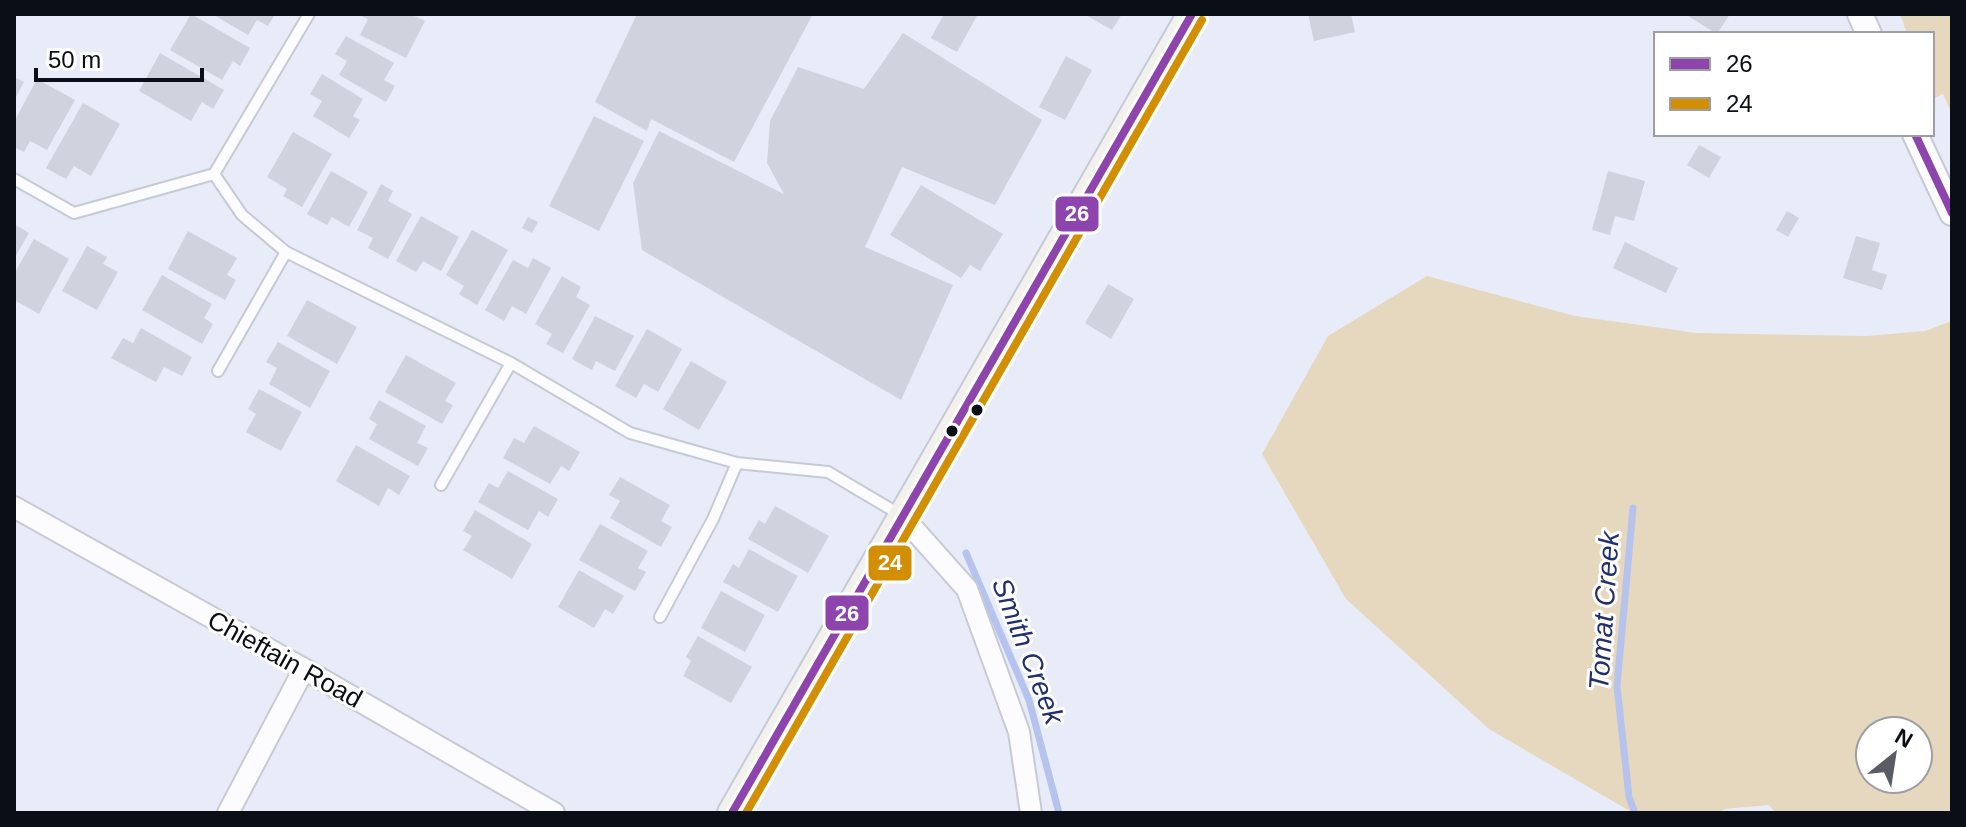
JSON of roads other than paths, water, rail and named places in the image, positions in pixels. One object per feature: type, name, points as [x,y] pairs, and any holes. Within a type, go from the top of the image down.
[{"type":"main road","points":[[732,813],[1192,14]]},
{"type":"street","points":[[1916,136],[1952,213]]},
{"type":"street","name":"Chieftain Road","points":[[14,507],[554,813]]},
{"type":"street","points":[[902,516],[967,589],[1019,732],[1031,813]]},
{"type":"street","points":[[228,813],[304,669]]},
{"type":"lane","points":[[14,179],[74,213],[214,174],[309,14]]},
{"type":"lane","points":[[214,174],[242,215],[286,252],[511,363],[630,433],[737,463],[828,472],[902,516]]},
{"type":"lane","points":[[218,371],[286,252]]},
{"type":"lane","points":[[441,485],[511,363]]},
{"type":"lane","points":[[660,617],[713,519],[737,463]]},
{"type":"waterway","name":"Tomat Creek","points":[[1633,508],[1617,686],[1629,797],[1635,813]]},
{"type":"waterway","name":"Smith Creek","points":[[966,553],[1029,700],[1059,813]]}]
